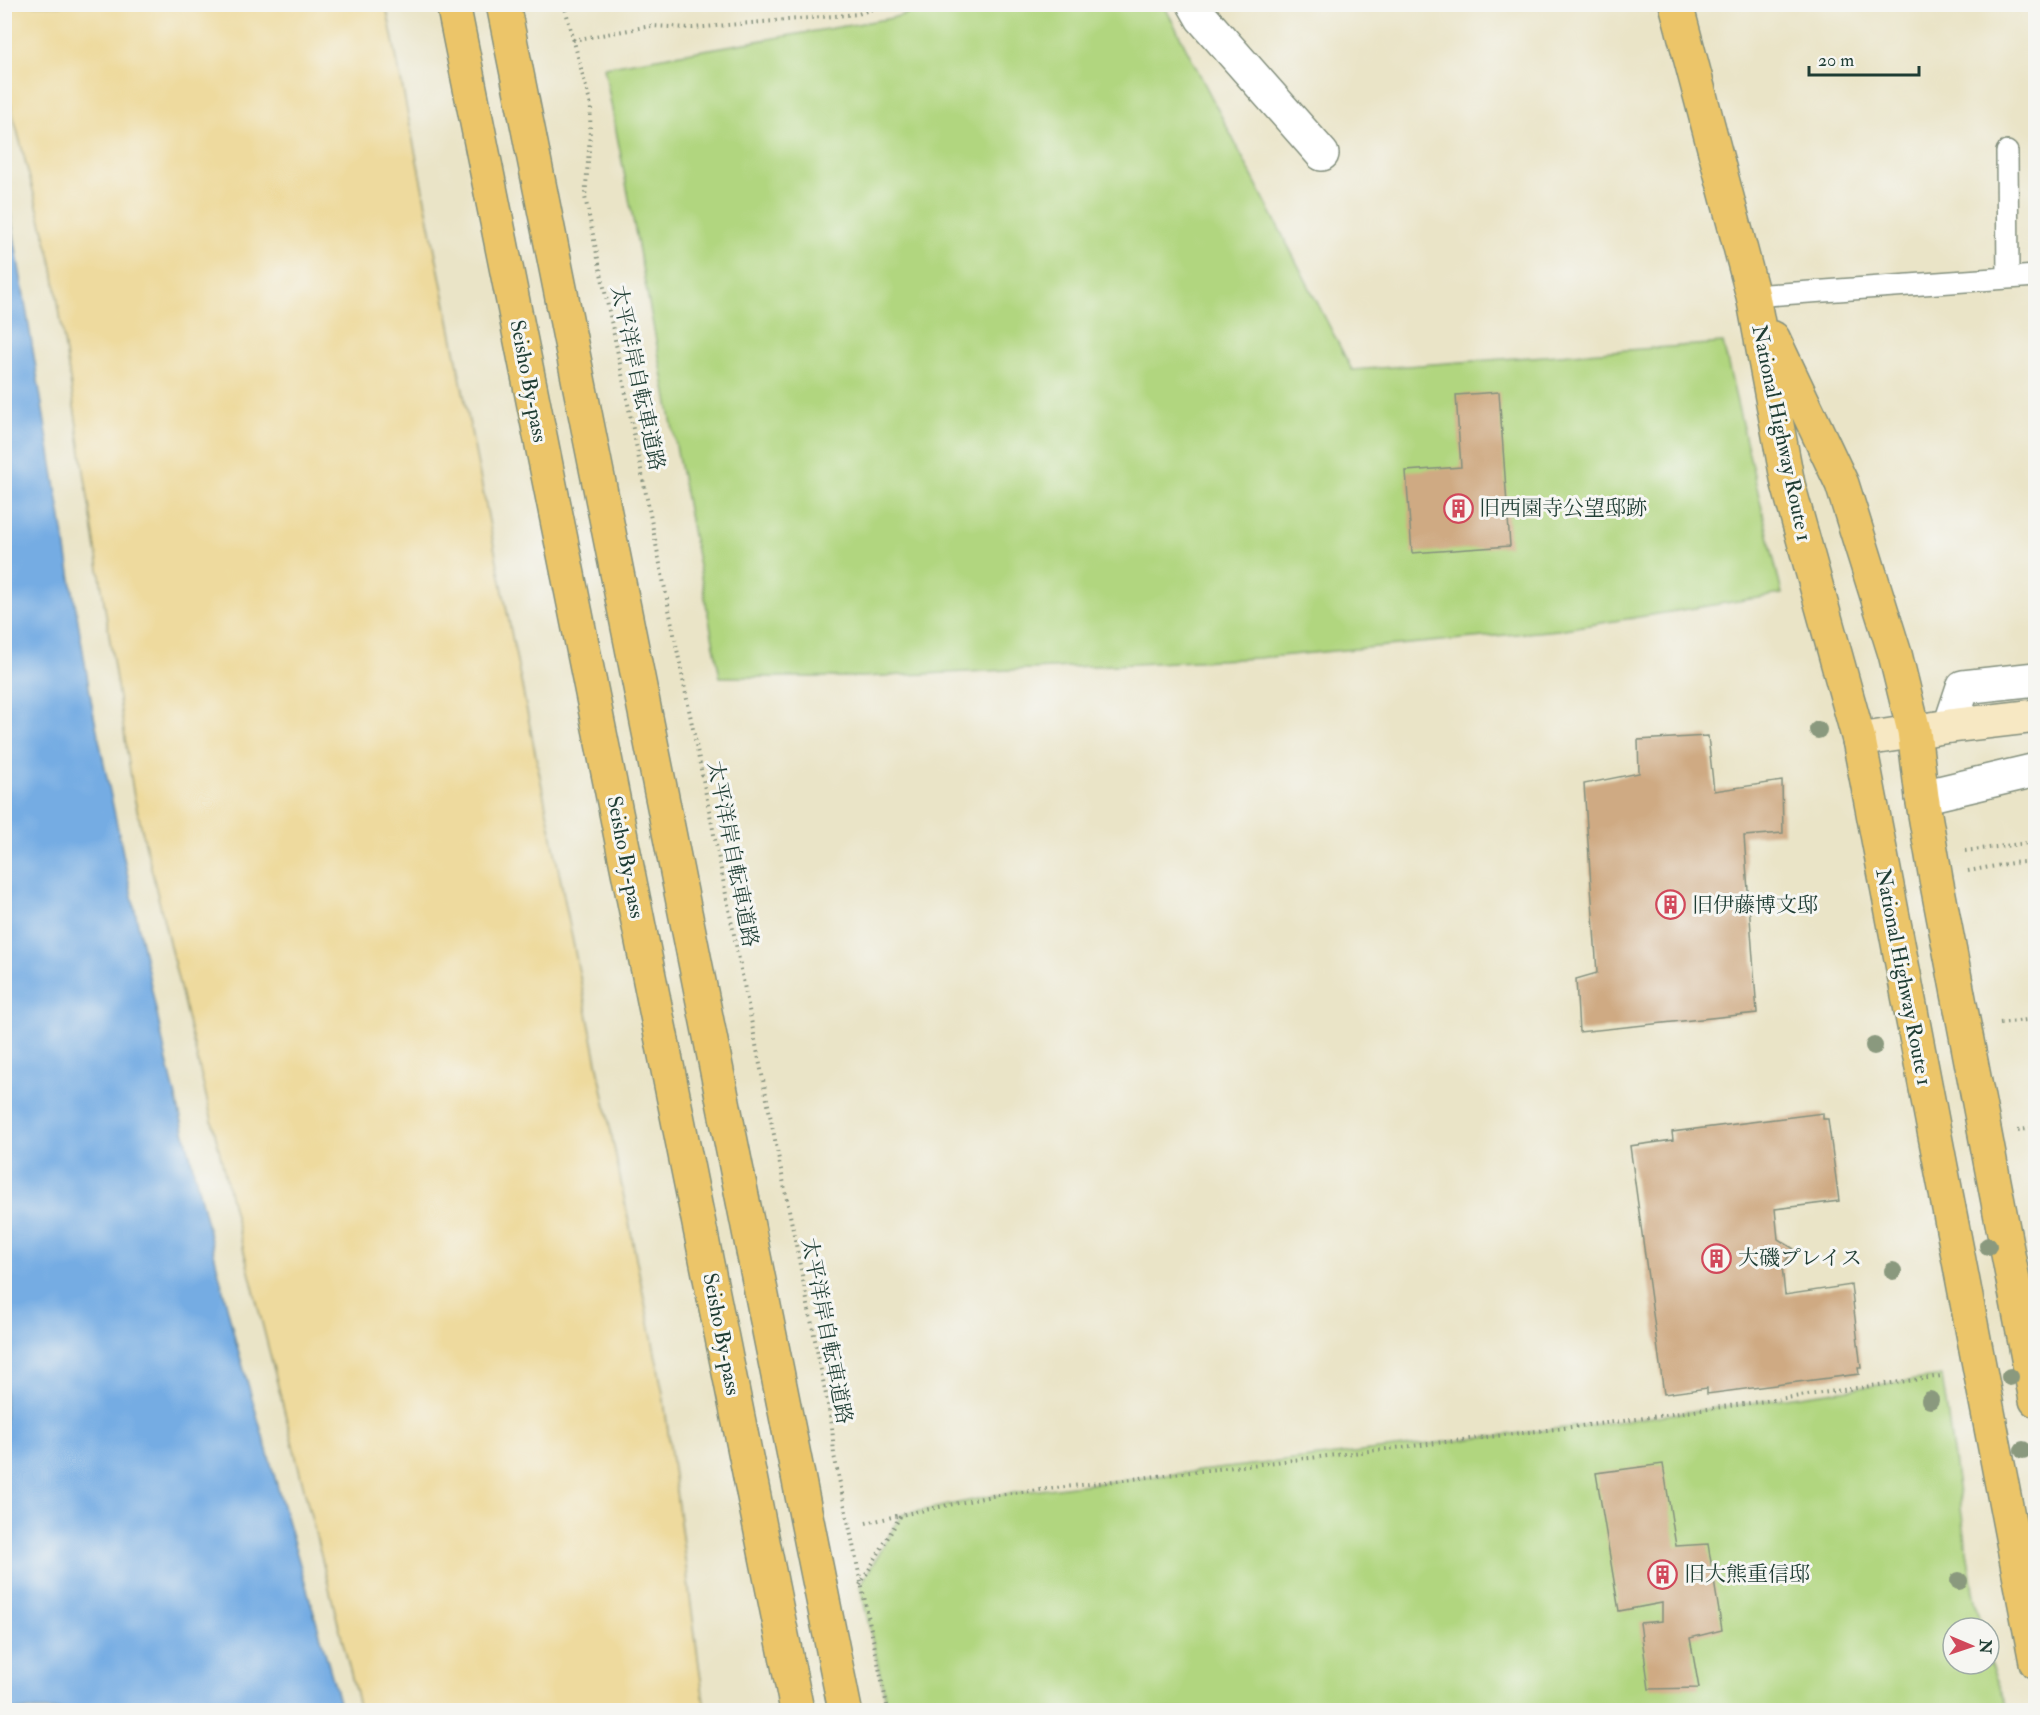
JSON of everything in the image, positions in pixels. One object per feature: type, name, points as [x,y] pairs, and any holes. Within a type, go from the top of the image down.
[{"type":"highway","name":"Seisho By-pass","points":[[453,4],[797,1710]]},
{"type":"highway","points":[[503,4],[844,1710]]},
{"type":"highway","name":"National Highway Route 1","points":[[1676,4],[1753,296],[1788,484],[1859,740],[2036,1662]]},
{"type":"highway","name":"National Highway Route 1","points":[[1753,296],[1842,484],[1895,654],[1914,732],[1922,797],[1964,1028],[2036,1400]]},
{"type":"street","points":[[1194,4],[1202,18],[1322,154]]},
{"type":"street","points":[[1950,726],[1963,687],[2036,679]]},
{"type":"street","points":[[1859,740],[2036,716]]},
{"type":"street","points":[[1922,797],[2036,770]]},
{"type":"lane","points":[[2007,152],[2008,278]]},
{"type":"lane","points":[[1753,296],[2036,276]]},
{"type":"path","name":"太平洋岸自転車道路","points":[[564,4],[591,106],[590,150],[585,197],[830,1414],[834,1455],[860,1586],[888,1710]]},
{"type":"path","points":[[573,40],[651,26],[692,28],[858,14],[885,4]]},
{"type":"path","points":[[1962,851],[2036,842]]},
{"type":"path","points":[[1967,872],[2012,863],[2036,861]]},
{"type":"path","points":[[1993,1024],[2036,1019]]},
{"type":"path","points":[[866,1523],[997,1495],[1611,1422],[1942,1376]]},
{"type":"path","points":[[860,1586],[901,1515]]},
{"type":"green space","points":[[934,5],[1164,5],[1352,370],[1723,343],[1782,594],[1558,630],[1258,658],[862,677],[720,677],[604,67],[892,18]]},
{"type":"green space","points":[[1942,1376],[1978,1616],[1941,1616],[1941,1676],[1995,1676],[2009,1710],[888,1710],[860,1586],[901,1515],[997,1495],[1623,1421]]},
{"type":"sand","points":[[4,5],[386,5],[663,1393],[705,1710],[360,1710],[236,1220],[134,797],[52,263],[5,84]]},
{"type":"water","points":[[4,176],[93,711],[166,1057],[235,1339],[341,1710],[5,1710]]},
{"type":"building","name":"旧西園寺公望邸跡","points":[[1499,392],[1510,546],[1412,553],[1406,471],[1461,467],[1456,395]]},
{"type":"building","name":"旧伊藤博文邸","points":[[1708,736],[1714,791],[1782,781],[1783,833],[1744,836],[1757,1013],[1579,1032],[1576,979],[1597,973],[1584,784],[1639,773],[1638,740]]},
{"type":"building","name":"大磯プレイス","points":[[1823,1113],[1823,1119],[1828,1119],[1839,1201],[1775,1209],[1778,1239],[1794,1249],[1782,1266],[1785,1295],[1851,1285],[1861,1368],[1858,1368],[1859,1374],[1707,1394],[1707,1388],[1664,1394],[1630,1146],[1673,1140],[1672,1132]]},
{"type":"building","name":"旧大熊重信邸","points":[[1663,1464],[1676,1546],[1708,1544],[1722,1630],[1690,1638],[1699,1688],[1649,1689],[1640,1623],[1662,1621],[1662,1603],[1619,1611],[1596,1473]]},
{"type":"place","name":"旧西園寺公望邸跡","points":[[1458,508]]},
{"type":"place","name":"旧伊藤博文邸","points":[[1671,905]]},
{"type":"place","name":"大磯プレイス","points":[[1717,1258]]},
{"type":"place","name":"旧大熊重信邸","points":[[1663,1574]]}]
